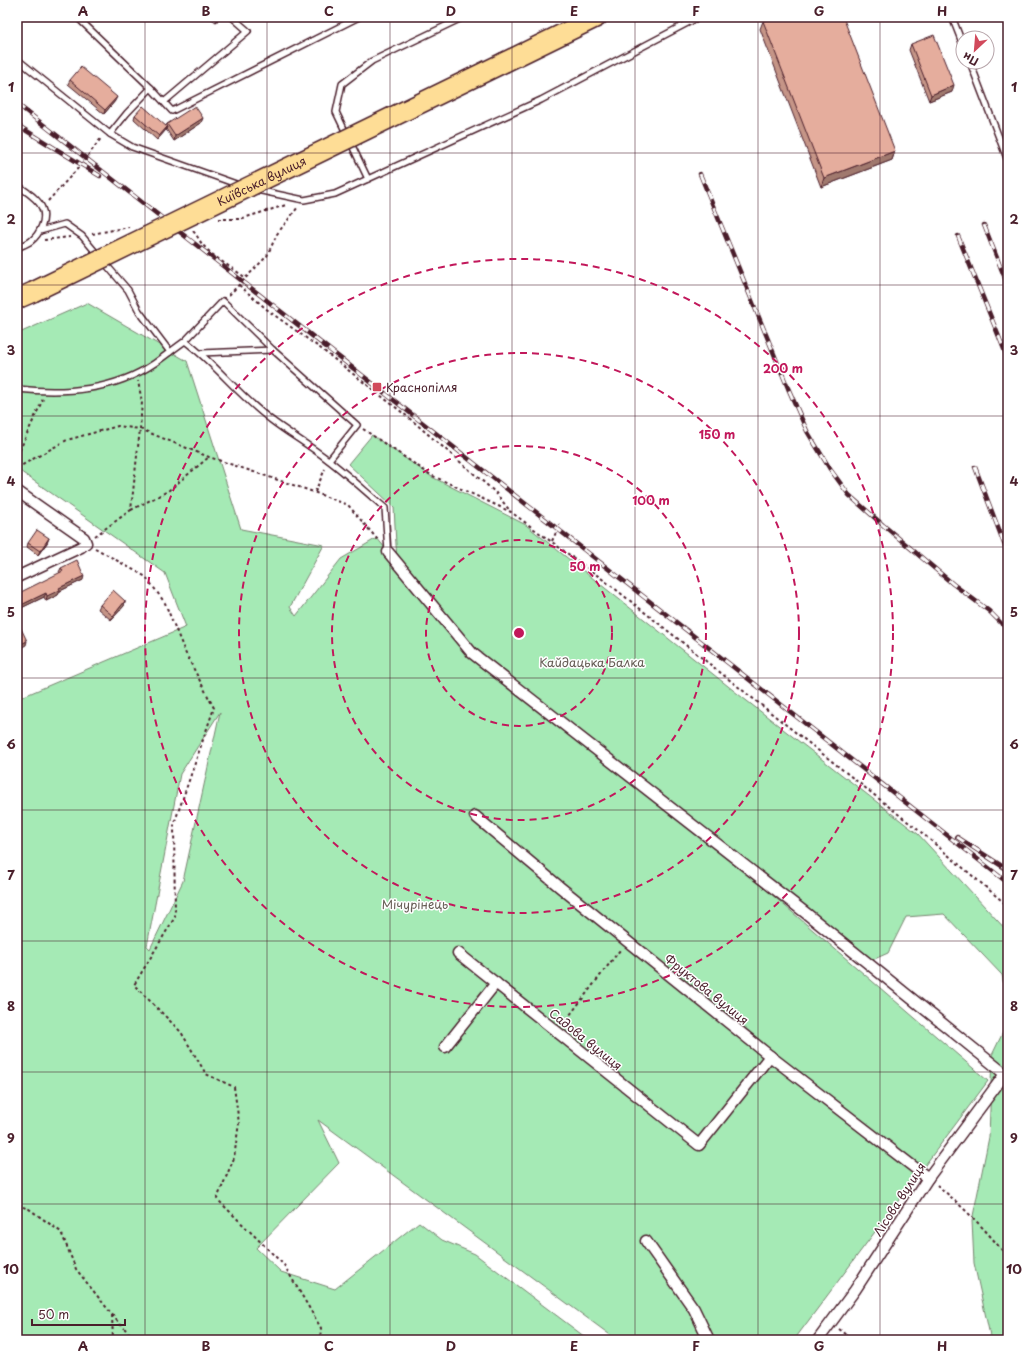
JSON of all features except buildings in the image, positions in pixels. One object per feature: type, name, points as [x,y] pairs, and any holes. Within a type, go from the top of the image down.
[{"type":"highway","name":"Київська вулиця","points":[[25,295],[597,17]]},
{"type":"street","points":[[17,491],[84,538],[86,543],[81,547],[17,577]]},
{"type":"street","name":"Лісова вулиця","points":[[388,552],[472,653],[807,914],[1005,1074],[928,1178],[855,1290],[818,1340]]},
{"type":"street","name":"Фруктова вулиця","points":[[475,816],[770,1056],[928,1178]]},
{"type":"street","name":"Садова вулиця","points":[[458,953],[699,1145],[770,1056]]},
{"type":"street","points":[[445,1047],[496,983]]},
{"type":"street","points":[[646,1241],[694,1309],[709,1340]]},
{"type":"lane","points":[[77,17],[151,88],[172,111],[359,17]]},
{"type":"lane","points":[[164,102],[248,31],[232,17]]},
{"type":"lane","points":[[368,179],[336,112],[342,84],[372,61],[464,17]]},
{"type":"lane","points":[[17,59],[108,133],[132,147],[250,189],[304,200],[335,194],[541,100],[699,17]]},
{"type":"lane","points":[[952,17],[957,30]]},
{"type":"lane","points":[[973,70],[1008,161]]},
{"type":"lane","points":[[108,133],[151,88]]},
{"type":"lane","points":[[17,185],[36,200],[42,208],[44,219],[40,231],[31,241],[17,248]]},
{"type":"lane","points":[[40,231],[65,224],[82,236],[128,290],[139,311],[170,352]]},
{"type":"lane","points":[[17,390],[46,392],[86,390],[106,385],[136,374],[154,364],[185,341],[223,300],[273,350],[357,425],[329,460]]},
{"type":"lane","points":[[185,341],[201,353],[240,393],[270,419],[329,460],[385,508],[388,552]]},
{"type":"lane","points":[[201,353],[273,350]]},
{"type":"path","points":[[1002,17],[1008,31]]},
{"type":"path","points":[[42,208],[108,133]]},
{"type":"path","points":[[223,300],[267,256],[277,234],[304,200]]},
{"type":"path","points":[[193,225],[193,230],[201,243],[217,258],[246,278]]},
{"type":"path","points":[[239,285],[270,312],[320,348],[408,417],[495,492],[511,512]]},
{"type":"path","points":[[131,510],[142,402],[136,374]]},
{"type":"path","points":[[17,456],[46,392]]},
{"type":"path","points":[[357,425],[431,475],[511,512],[609,584],[922,833],[1008,906]]},
{"type":"path","points":[[17,468],[67,440],[118,426],[140,429],[209,457],[315,492],[348,505],[388,552]]},
{"type":"path","points":[[209,457],[168,491],[131,510],[86,543],[146,577],[165,603],[185,652],[214,708],[174,824],[174,917],[134,985],[181,1032],[206,1074],[234,1087],[239,1123],[234,1158],[217,1199],[284,1265],[321,1328],[320,1340]]},
{"type":"path","points":[[315,492],[329,460]]},
{"type":"path","points":[[552,542],[560,524]]},
{"type":"path","points":[[557,1032],[627,941]]},
{"type":"path","points":[[928,1178],[962,1206],[994,1240],[1008,1258]]},
{"type":"path","points":[[17,1205],[29,1209],[61,1232],[76,1269],[112,1315],[136,1340]]},
{"type":"path","points":[[112,1315],[113,1340]]},
{"type":"path","points":[[831,1323],[854,1340]]},
{"type":"green space","points":[[87,303],[187,361],[241,529],[324,545],[290,607],[296,616],[341,559],[377,538],[397,563],[394,507],[348,464],[372,435],[432,477],[526,525],[738,694],[918,834],[1008,932],[1008,1007],[1002,975],[944,914],[906,917],[888,953],[870,961],[550,713],[458,633],[470,650],[719,849],[988,1081],[794,1340],[617,1340],[318,1120],[339,1163],[256,1248],[281,1272],[335,1289],[419,1222],[442,1240],[475,1254],[589,1340],[17,1340],[17,699],[186,627],[165,573],[17,469],[17,334]],"holes":[[[220,712],[183,881],[150,949],[147,946],[180,774]]]},
{"type":"green space","points":[[1008,1022],[1008,1340],[991,1340],[974,1263],[972,1221],[989,1137],[992,1055]]},
{"type":"railway","points":[[212,17],[216,20]]},
{"type":"railway","points":[[17,104],[1008,883]]},
{"type":"railway","points":[[17,125],[100,176]]},
{"type":"railway","points":[[700,174],[788,388],[807,431],[830,469],[849,495],[953,584],[989,611],[1008,630]]},
{"type":"railway","points":[[984,225],[1008,286]]},
{"type":"railway","points":[[958,236],[1008,359]]},
{"type":"railway","points":[[975,467],[1008,554]]},
{"type":"railway","points":[[957,837],[1008,870]]},
{"type":"place","name":"Краснопілля","points":[[377,387]]},
{"type":"park label","name":"Кайдацька Балка","points":[[592,662]]},
{"type":"park label","name":"Мічурінець","points":[[415,904]]}]
